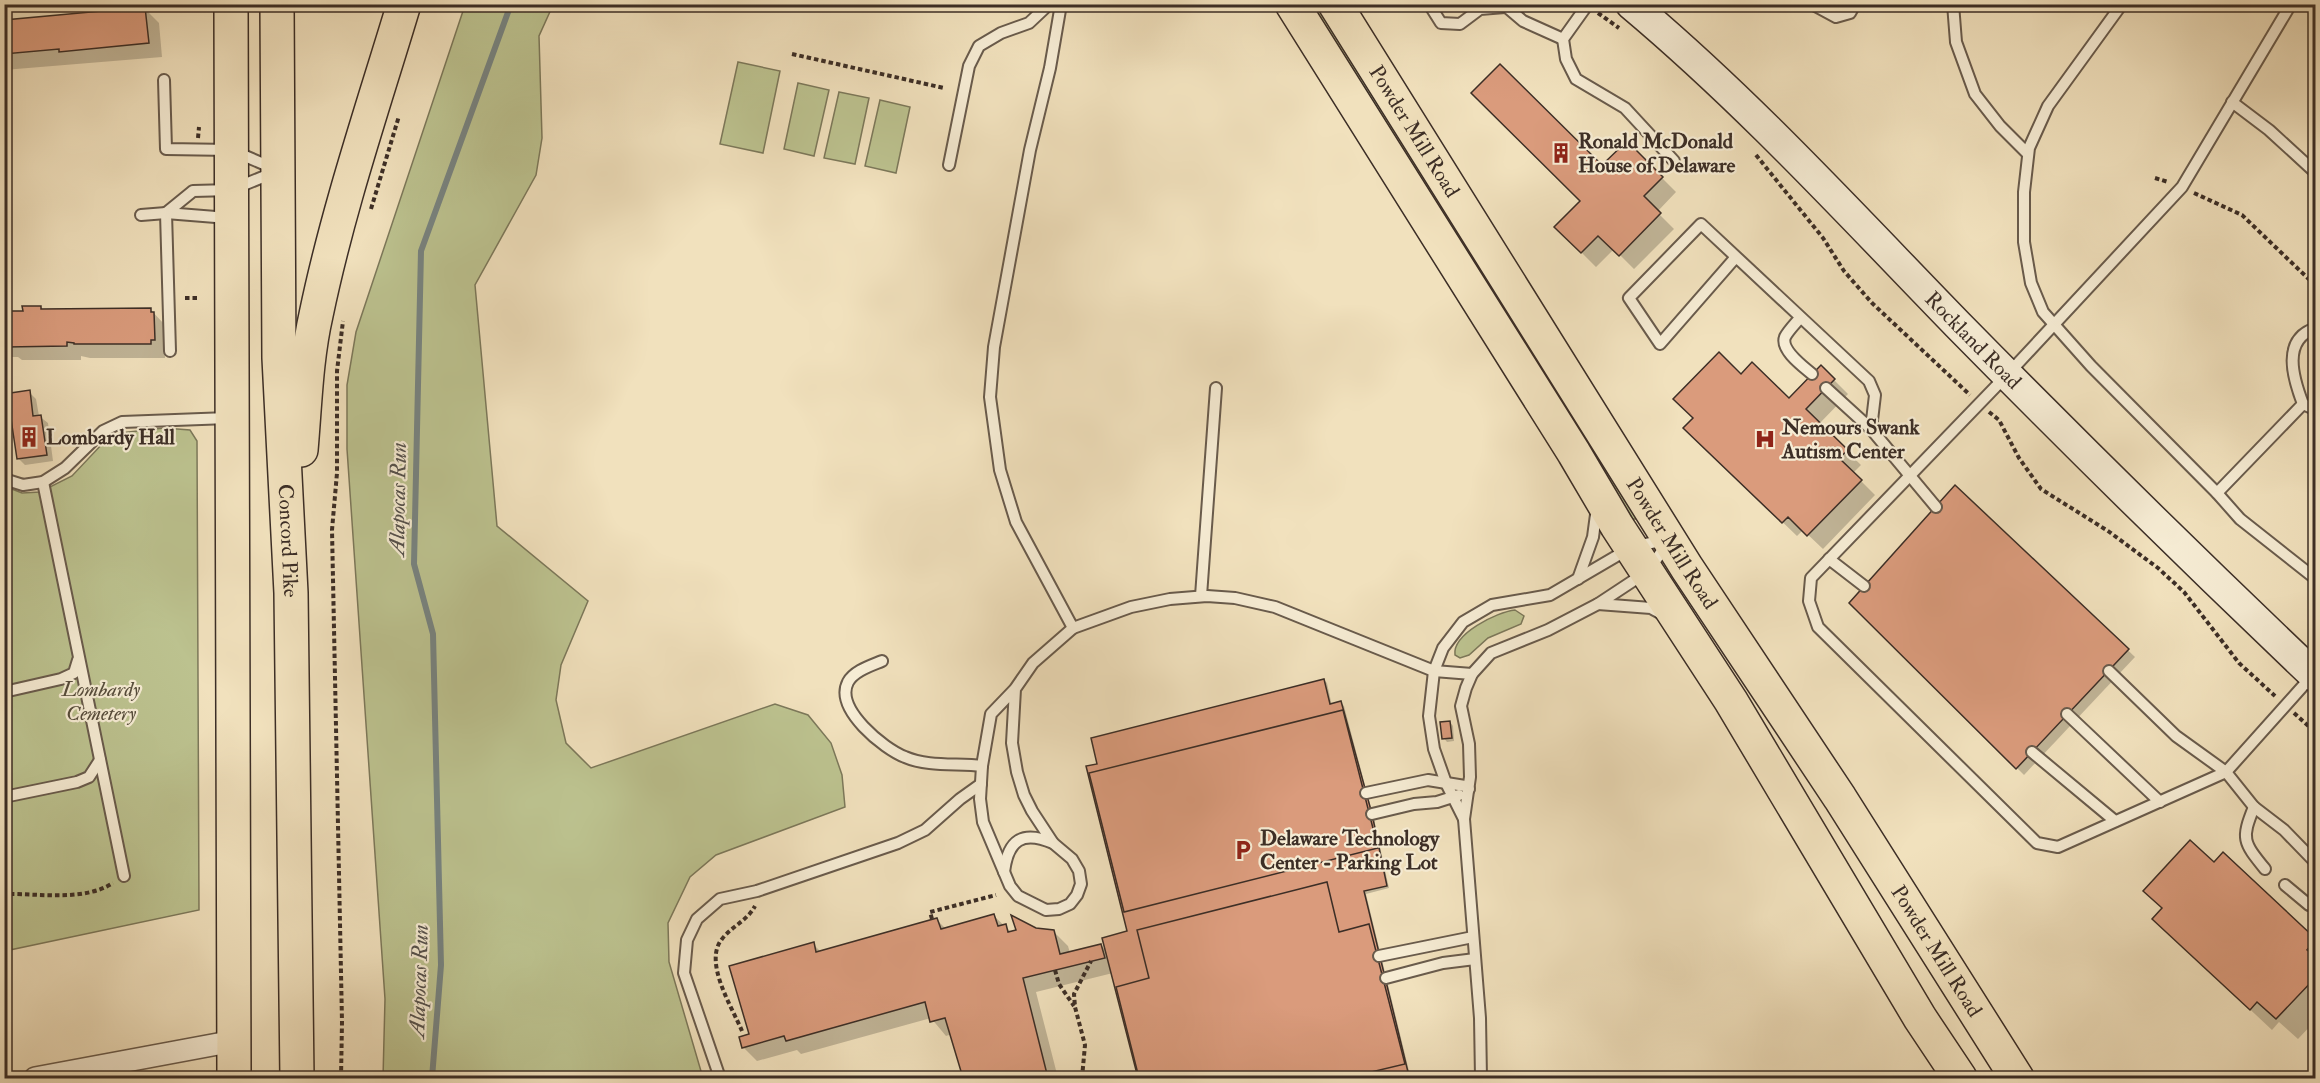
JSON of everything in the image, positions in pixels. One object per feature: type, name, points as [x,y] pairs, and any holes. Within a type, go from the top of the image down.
[{"type":"highway","name":"Concord Pike","points":[[277,4],[279,358],[291,593],[297,1078]]},
{"type":"highway","points":[[291,593],[307,370],[315,317],[336,226],[404,4]]},
{"type":"highway","name":"Powder Mill Road","points":[[1292,4],[1737,711],[1920,1018],[1960,1078]]},
{"type":"highway","name":"Powder Mill Road","points":[[1335,4],[1670,539],[1839,798],[2017,1078]]},
{"type":"highway","points":[[230,6],[234,1078]]},
{"type":"street","name":"Rockland Road","points":[[1627,18],[1668,36],[1784,146],[2007,375],[2314,676]]},
{"type":"street","points":[[35,1078],[234,1041]]},
{"type":"lane","points":[[1429,4],[1441,23],[1460,24],[1480,9],[1504,6],[1523,21],[1563,39]]},
{"type":"lane","points":[[1812,4],[1836,17],[1850,13],[1855,4]]},
{"type":"lane","points":[[1953,4],[1956,42],[1975,94],[2000,126],[2028,154]]},
{"type":"lane","points":[[2122,4],[2048,106],[2029,148],[2024,192],[2024,242],[2031,283],[2043,312],[2091,366],[2240,519],[2316,579]]},
{"type":"lane","points":[[2290,4],[2182,187],[2007,375],[1811,578],[1809,601],[1818,627],[2037,843],[2058,847],[2226,772],[2314,676]]},
{"type":"lane","points":[[949,165],[969,66],[979,46],[1000,33],[1029,23],[1046,5],[1065,7],[1030,150],[994,347],[990,397],[1000,470],[1017,522],[1073,628]]},
{"type":"lane","points":[[1588,5],[1563,39],[1566,59],[1576,79],[1625,108],[1674,161]]},
{"type":"lane","points":[[164,80],[166,149],[231,150],[279,170]]},
{"type":"lane","points":[[2232,102],[2269,130],[2316,173]]},
{"type":"lane","points":[[141,215],[231,204],[279,170]]},
{"type":"lane","points":[[166,213],[193,191],[231,204]]},
{"type":"lane","points":[[166,213],[170,351]]},
{"type":"lane","points":[[1736,257],[1660,344],[1629,298],[1701,224],[1869,381],[1875,395],[1871,429]]},
{"type":"lane","points":[[1800,318],[1785,338],[1784,344],[1789,352],[1812,374]]},
{"type":"lane","points":[[2316,328],[2304,331],[2296,340],[2293,356],[2294,380],[2303,404],[2316,410]]},
{"type":"lane","points":[[1201,596],[1216,388]]},
{"type":"lane","points":[[1826,388],[1871,429],[1936,507]]},
{"type":"lane","points":[[2217,493],[2303,404]]},
{"type":"lane","points":[[4,479],[22,485],[43,482],[65,468],[103,431],[122,422],[231,418]]},
{"type":"lane","points":[[43,482],[124,876]]},
{"type":"lane","points":[[1578,579],[1593,537],[1599,493]]},
{"type":"lane","points":[[1481,1078],[1480,1018],[1464,819],[1470,777],[1468,744],[1461,706],[1466,688],[1472,674],[1491,653],[1548,630],[1598,604],[1640,559],[1670,539]]},
{"type":"lane","points":[[1464,819],[1446,783],[1434,749],[1428,716],[1434,671],[1443,648],[1463,622],[1492,605],[1551,596],[1578,579],[1640,559],[1670,539]]},
{"type":"lane","points":[[1829,560],[1864,586]]},
{"type":"lane","points":[[1004,873],[1006,858],[1018,840],[1028,836],[1040,837],[1053,843],[1072,859],[1080,871],[1081,884],[1070,904],[1059,909],[1046,910],[1018,896],[1010,886],[1004,873],[983,822],[981,784],[991,714],[1015,688],[1033,663],[1073,628],[1131,607],[1170,599],[1201,596],[1235,598],[1275,607],[1434,671],[1472,674]]},
{"type":"lane","points":[[1598,604],[1651,608],[1682,623]]},
{"type":"lane","points":[[4,692],[61,679],[74,673],[79,657]]},
{"type":"lane","points":[[882,661],[854,674],[846,684],[846,698],[864,728],[882,744],[906,758],[935,763],[982,766]]},
{"type":"lane","points":[[2109,671],[2176,736],[2226,772],[2254,807],[2284,830],[2316,863]]},
{"type":"lane","points":[[1015,688],[1012,743],[1017,772],[1032,811],[1053,843]]},
{"type":"lane","points":[[2067,714],[2160,802]]},
{"type":"lane","points":[[2032,752],[2115,821]]},
{"type":"lane","points":[[4,797],[77,782],[89,777],[100,760]]},
{"type":"lane","points":[[1366,793],[1428,780],[1465,786],[1469,789]]},
{"type":"lane","points":[[720,1078],[684,973],[687,940],[697,919],[720,899],[757,891],[898,843],[925,830],[981,784]]},
{"type":"lane","points":[[1372,814],[1453,798],[1469,789]]},
{"type":"lane","points":[[2254,807],[2245,829],[2248,847],[2265,869]]},
{"type":"lane","points":[[2285,885],[2309,905],[2316,904]]},
{"type":"lane","points":[[1379,956],[1473,937]]},
{"type":"lane","points":[[1386,978],[1443,963],[1475,959]]},
{"type":"path","points":[[1588,5],[1627,18]]},
{"type":"path","points":[[792,54],[944,88]]},
{"type":"path","points":[[370,211],[400,112]]},
{"type":"path","points":[[1753,151],[1823,237],[1851,279],[1932,361],[1999,420],[2019,458],[2041,489],[2108,531],[2158,568],[2184,592],[2239,663],[2316,733]]},
{"type":"path","points":[[2155,178],[2182,187],[2242,215],[2316,286]]},
{"type":"path","points":[[185,298],[200,298]]},
{"type":"path","points":[[341,1078],[342,1022],[332,530],[337,473],[337,371],[344,318]]},
{"type":"path","points":[[10,894],[80,894],[103,890],[124,876]]},
{"type":"path","points":[[742,1031],[717,973],[716,950],[720,940],[748,918],[755,907],[757,891]]},
{"type":"path","points":[[932,919],[930,912],[996,895]]},
{"type":"path","points":[[1082,1078],[1084,1045],[1074,994],[1091,961]]},
{"type":"path","points":[[1055,970],[1059,984],[1075,1007]]},
{"type":"green space","points":[[465,5],[553,5],[539,36],[542,138],[536,175],[475,285],[497,526],[588,601],[561,665],[556,700],[566,743],[591,768],[775,704],[808,715],[831,743],[842,775],[845,807],[716,855],[690,877],[668,923],[669,962],[703,1078],[383,1078],[385,999],[347,449],[347,385],[356,332]]},
{"type":"green space","points":[[1306,5],[1317,5],[1638,519],[1633,519],[1629,514]]},
{"type":"green space","points":[[738,62],[780,71],[763,153],[720,144]]},
{"type":"green space","points":[[798,83],[829,90],[814,156],[784,149]]},
{"type":"green space","points":[[839,92],[869,98],[855,164],[824,158]]},
{"type":"green space","points":[[880,100],[910,107],[896,173],[865,166]]},
{"type":"green space","name":"Lombardy Cemetery","points":[[164,428],[190,430],[197,441],[199,910],[5,951],[4,486],[22,493],[40,492],[72,476],[104,442],[120,433]]},
{"type":"green space","points":[[1515,610],[1524,616],[1521,624],[1488,638],[1469,655],[1460,658],[1455,655],[1456,647],[1461,639],[1477,625]]},
{"type":"building","points":[[145,7],[149,43],[59,52],[59,49],[4,54],[4,20]]},
{"type":"building","name":"Ronald McDonald House of Delaware","points":[[1500,64],[1602,165],[1627,141],[1663,177],[1644,196],[1661,213],[1619,256],[1598,236],[1581,253],[1554,227],[1580,201],[1471,93]]},
{"type":"building","points":[[22,306],[41,306],[41,309],[151,308],[151,312],[154,312],[155,340],[151,340],[151,344],[74,344],[67,342],[67,346],[6,347],[4,308],[6,311],[23,311]]},
{"type":"building","name":"Nemours Swank Autism Center","points":[[1719,352],[1741,374],[1752,362],[1789,398],[1821,365],[1835,379],[1806,409],[1848,450],[1839,458],[1862,480],[1807,536],[1788,517],[1782,523],[1683,428],[1693,418],[1673,399]]},
{"type":"building","name":"Lombardy Hall","points":[[30,390],[33,416],[41,415],[47,455],[17,459],[11,419],[4,420],[4,394]]},
{"type":"building","points":[[1955,485],[2129,649],[2016,769],[1849,603]]},
{"type":"building","name":"Delaware Technology Center - Parking Lot","points":[[1324,679],[1330,704],[1341,701],[1372,814],[1387,886],[1364,891],[1408,1072],[1396,1075],[1397,1078],[1138,1078],[1102,938],[1127,931],[1086,766],[1097,764],[1091,738]]},
{"type":"building","points":[[1343,710],[1378,848],[1124,912],[1089,773]]},
{"type":"building","points":[[1450,721],[1452,738],[1442,739],[1440,722]]},
{"type":"building","points":[[2190,840],[2214,862],[2223,852],[2316,939],[2307,950],[2316,957],[2316,977],[2276,1019],[2257,1002],[2250,1010],[2152,919],[2162,908],[2143,891]]},
{"type":"building","points":[[1327,882],[1339,932],[1369,924],[1405,1064],[1346,1078],[1139,1078],[1116,987],[1149,978],[1137,930]]},
{"type":"building","points":[[994,914],[998,926],[1006,924],[1008,932],[1016,930],[1011,915],[1036,928],[1054,930],[1060,954],[1101,944],[1105,958],[1023,978],[1048,1078],[963,1078],[945,1018],[930,1022],[925,1002],[786,1041],[784,1036],[742,1048],[739,1037],[749,1034],[729,966],[814,942],[816,952],[937,918],[941,929]]},
{"type":"waterway","name":"Alapocas Run","points":[[432,1078],[441,965],[433,634],[414,564],[421,251],[511,4]]},
{"type":"place","name":"Ronald McDonald House of Delaware","points":[[1561,153]]},
{"type":"place","name":"Lombardy Hall","points":[[29,437]]},
{"type":"place","name":"Nemours Swank Autism Center","points":[[1765,439]]},
{"type":"place","name":"Delaware Technology Center - Parking Lot","points":[[1243,850]]}]
